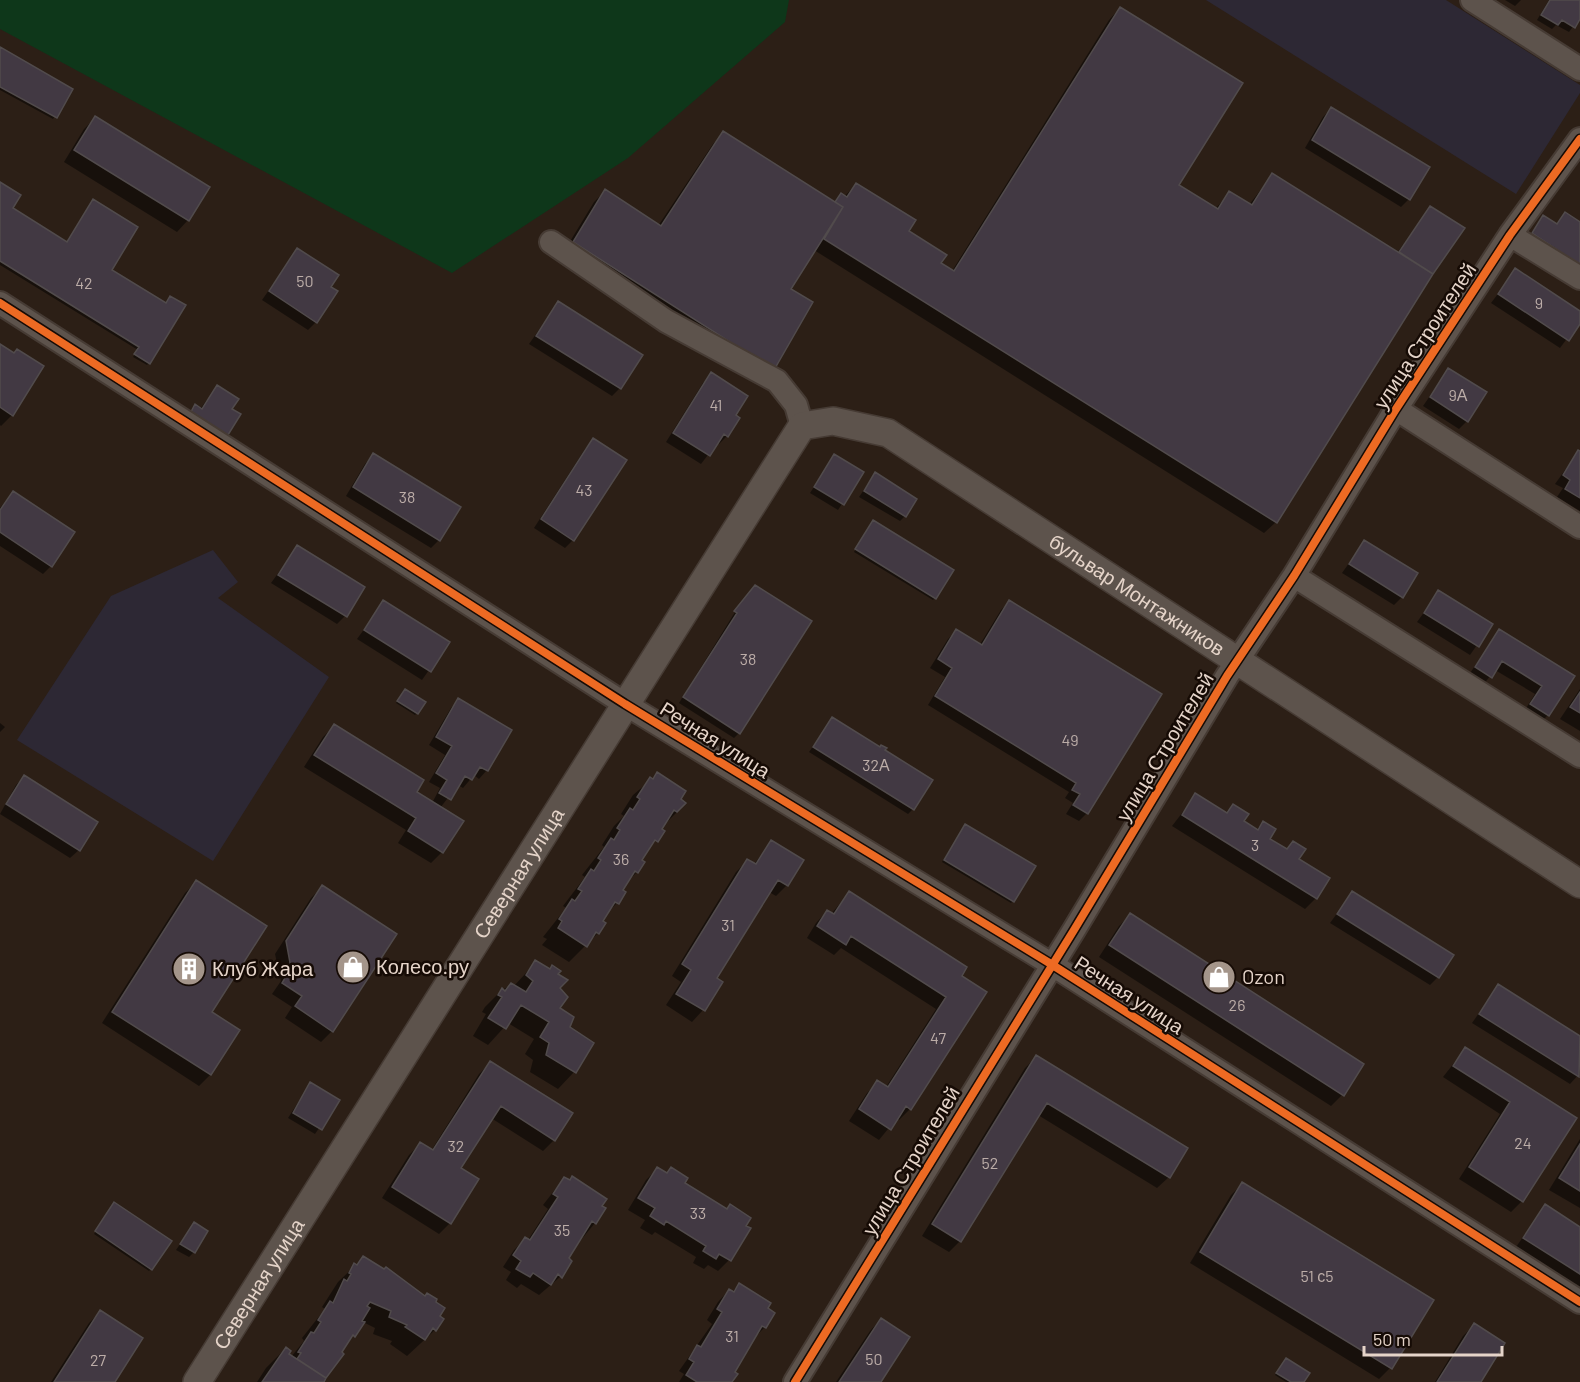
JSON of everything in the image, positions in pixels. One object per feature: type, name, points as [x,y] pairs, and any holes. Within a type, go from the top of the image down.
[{"type":"street","points":[[1472,0],[1580,69]]},
{"type":"street","name":"улица Строителей","points":[[795,1382],[1237,661],[1294,576],[1396,409],[1510,235],[1580,139]]},
{"type":"street","points":[[1510,235],[1580,278]]},
{"type":"street","points":[[552,242],[666,321],[777,381],[796,405],[802,426]]},
{"type":"street","name":"Речная улица","points":[[0,303],[625,704],[1051,964],[1580,1302]]},
{"type":"street","points":[[1396,409],[1580,527]]},
{"type":"street","name":"бульвар Монтажников","points":[[802,426],[833,421],[888,433],[1580,884]]},
{"type":"street","name":"Северная улица","points":[[197,1382],[802,426]]},
{"type":"street","points":[[1294,576],[1580,756]]},
{"type":"shaded area","points":[[1206,0],[1446,0],[1580,85],[1580,93],[1516,194]]},
{"type":"shaded area","points":[[213,550],[238,582],[218,598],[329,677],[213,861],[17,740],[111,596]]},
{"type":"green space","points":[[0,0],[789,0],[785,22],[628,158],[452,273],[0,29]]},
{"type":"building","points":[[1550,0],[1580,0],[1580,19],[1575,28],[1562,20],[1558,25],[1541,15]]},
{"type":"building","points":[[1120,7],[1243,83],[1179,185],[1218,209],[1229,191],[1252,205],[1272,173],[1433,274],[1277,523],[824,239],[843,207],[835,202],[841,193],[847,197],[856,183],[916,220],[909,231],[947,255],[941,263],[954,271]]},
{"type":"building","points":[[0,47],[73,89],[57,118],[0,87]]},
{"type":"building","points":[[1331,107],[1430,167],[1410,200],[1312,140]]},
{"type":"building","points":[[95,116],[210,187],[189,221],[74,150]]},
{"type":"building","points":[[723,131],[843,207],[791,289],[813,302],[774,370],[573,242],[605,189],[661,226]]},
{"type":"building","points":[[0,182],[21,195],[13,208],[67,242],[93,199],[138,227],[112,270],[166,303],[170,296],[186,305],[150,364],[134,354],[139,347],[0,261]]},
{"type":"building","points":[[1430,206],[1465,228],[1433,274],[1399,252]]},
{"type":"building","points":[[1565,212],[1580,222],[1580,265],[1532,233],[1543,215],[1557,224]]},
{"type":"building","points":[[297,248],[339,275],[331,287],[338,291],[317,323],[269,291]]},
{"type":"building","points":[[1515,268],[1580,311],[1580,324],[1569,341],[1498,294]]},
{"type":"building","points":[[558,301],[643,355],[621,389],[536,336]]},
{"type":"building","points":[[0,344],[14,353],[17,349],[44,366],[13,416],[0,407]]},
{"type":"building","points":[[1448,368],[1487,392],[1468,422],[1430,397]]},
{"type":"building","points":[[711,372],[748,396],[736,415],[740,418],[728,437],[724,434],[710,456],[673,433]]},
{"type":"building","points":[[217,385],[239,399],[232,409],[241,414],[223,443],[191,423],[197,415],[191,412],[195,404],[202,409]]},
{"type":"building","points":[[593,438],[627,460],[574,541],[541,519]]},
{"type":"building","points":[[1578,450],[1580,451],[1580,498],[1565,489],[1570,480],[1563,475]]},
{"type":"building","points":[[373,453],[461,507],[440,541],[353,487]]},
{"type":"building","points":[[834,454],[864,472],[844,505],[814,487]]},
{"type":"building","points":[[875,472],[917,499],[906,517],[864,491]]},
{"type":"building","points":[[13,491],[75,532],[52,567],[0,532],[0,510]]},
{"type":"building","points":[[873,520],[954,570],[936,599],[855,549]]},
{"type":"building","points":[[1364,540],[1418,573],[1403,598],[1349,564]]},
{"type":"building","points":[[297,545],[365,587],[347,617],[278,575]]},
{"type":"building","points":[[755,585],[812,621],[740,734],[683,697],[737,613],[734,611]]},
{"type":"building","points":[[1438,590],[1493,624],[1479,647],[1424,613]]},
{"type":"building","points":[[383,600],[450,642],[431,672],[364,630]]},
{"type":"building","points":[[1009,600],[1162,694],[1088,814],[1073,805],[1080,794],[1072,790],[1076,783],[935,696],[952,668],[938,659],[956,629],[982,645]]},
{"type":"building","points":[[1499,629],[1575,676],[1549,716],[1530,704],[1542,686],[1502,661],[1492,678],[1475,667]]},
{"type":"building","points":[[405,689],[426,702],[418,714],[397,701]]},
{"type":"building","points":[[1580,692],[1580,713],[1570,707]]},
{"type":"building","points":[[458,698],[512,730],[488,771],[480,767],[472,780],[465,776],[451,800],[439,793],[447,780],[436,773],[452,746],[436,737]]},
{"type":"building","points":[[832,717],[880,747],[881,745],[887,748],[885,750],[933,780],[914,810],[813,747]]},
{"type":"building","points":[[334,724],[424,780],[417,792],[464,821],[443,853],[408,831],[416,818],[314,755]]},
{"type":"building","points":[[657,772],[686,791],[681,799],[686,803],[677,812],[674,810],[662,829],[665,831],[658,842],[655,840],[642,860],[645,862],[638,873],[635,871],[623,890],[626,892],[619,904],[615,902],[603,921],[606,923],[599,934],[596,932],[587,947],[558,928],[562,921],[559,919],[572,899],[575,901],[582,891],[578,889],[591,869],[594,871],[601,860],[598,858],[611,838],[614,840],[620,830],[617,828],[630,808],[633,810],[640,799],[637,797],[650,777],[653,779]]},
{"type":"building","points":[[24,775],[98,822],[80,851],[6,804]]},
{"type":"building","points":[[1195,793],[1227,813],[1233,804],[1249,814],[1244,821],[1258,830],[1263,821],[1276,829],[1270,839],[1287,849],[1293,841],[1306,849],[1299,859],[1330,878],[1317,899],[1182,815]]},
{"type":"building","points":[[965,824],[1036,866],[1014,902],[944,860]]},
{"type":"building","points":[[771,840],[804,860],[788,886],[778,880],[717,978],[723,982],[705,1011],[676,994],[691,970],[682,964],[747,859],[756,864]]},
{"type":"building","name":"Клуб Жара","points":[[196,880],[267,926],[212,1012],[240,1030],[211,1075],[112,1012]]},
{"type":"building","points":[[322,885],[397,934],[333,1032],[295,1006],[302,996],[282,983],[291,968],[286,941]]},
{"type":"building","points":[[849,891],[967,967],[962,976],[987,992],[911,1110],[906,1106],[891,1130],[859,1109],[877,1080],[888,1087],[946,997],[851,936],[846,945],[817,926],[827,910],[834,914]]},
{"type":"building","points":[[1352,891],[1454,955],[1439,978],[1337,914]]},
{"type":"building","points":[[1130,913],[1364,1064],[1344,1096],[1109,945]]},
{"type":"building","points":[[535,960],[550,969],[552,965],[561,971],[558,974],[568,980],[560,988],[568,997],[560,1008],[574,1017],[570,1027],[594,1043],[576,1073],[546,1055],[549,1043],[540,1037],[549,1022],[521,1005],[506,1029],[488,1018],[502,997],[498,995],[502,988],[505,991],[511,983],[526,992],[533,981],[526,975]]},
{"type":"building","points":[[1498,984],[1580,1036],[1579,1077],[1479,1014]]},
{"type":"building","points":[[1465,1047],[1577,1118],[1523,1202],[1469,1167],[1510,1102],[1453,1066]]},
{"type":"building","points":[[1036,1055],[1188,1148],[1170,1178],[1047,1103],[961,1242],[932,1224]]},
{"type":"building","points":[[490,1061],[573,1113],[555,1141],[501,1106],[461,1168],[479,1179],[451,1224],[392,1187],[420,1142],[433,1150]]},
{"type":"building","points":[[310,1082],[340,1100],[322,1130],[293,1113]]},
{"type":"building","points":[[1580,1144],[1580,1191],[1559,1178]]},
{"type":"building","points":[[657,1167],[667,1173],[671,1167],[688,1178],[685,1183],[727,1209],[730,1204],[751,1218],[746,1226],[751,1228],[731,1261],[719,1254],[716,1259],[703,1251],[706,1246],[666,1221],[664,1225],[650,1216],[655,1208],[638,1198]]},
{"type":"building","points":[[572,1176],[607,1199],[602,1206],[606,1208],[596,1224],[592,1221],[569,1258],[572,1261],[562,1278],[558,1274],[551,1285],[533,1273],[530,1277],[516,1269],[521,1261],[513,1255],[525,1237],[530,1240],[558,1197],[553,1194],[564,1177],[570,1180]]},
{"type":"building","points":[[1242,1182],[1434,1300],[1392,1369],[1200,1252]]},
{"type":"building","points":[[114,1202],[172,1241],[152,1270],[95,1231]]},
{"type":"building","points":[[1545,1204],[1580,1227],[1580,1274],[1523,1238]]},
{"type":"building","points":[[194,1222],[208,1231],[195,1253],[180,1244]]},
{"type":"building","points":[[363,1256],[384,1269],[386,1267],[425,1296],[427,1293],[437,1299],[436,1302],[445,1308],[440,1316],[444,1319],[436,1331],[433,1328],[425,1340],[405,1327],[407,1325],[389,1317],[391,1311],[370,1302],[367,1306],[370,1308],[362,1321],[365,1322],[355,1337],[353,1335],[342,1352],[344,1354],[326,1378],[297,1359],[301,1353],[298,1352],[311,1332],[314,1333],[321,1322],[318,1320],[330,1301],[333,1303],[344,1279],[347,1281],[354,1263],[357,1265]]},
{"type":"building","points":[[739,1283],[771,1303],[768,1308],[775,1313],[766,1328],[762,1326],[735,1372],[738,1374],[732,1382],[697,1382],[686,1375],[694,1362],[689,1359],[697,1345],[701,1347],[722,1312],[717,1309],[729,1289],[734,1292]]},
{"type":"building","points":[[100,1310],[143,1338],[115,1382],[54,1382]]},
{"type":"building","points":[[881,1318],[910,1337],[881,1382],[839,1382]]},
{"type":"building","points":[[1474,1323],[1505,1343],[1481,1382],[1437,1382]]},
{"type":"building","points":[[286,1347],[291,1351],[289,1354],[326,1378],[324,1382],[262,1382]]},
{"type":"building","points":[[1286,1358],[1310,1373],[1304,1382],[1291,1382],[1276,1373]]},
{"type":"cycle path","points":[[795,1382],[1074,930],[1227,676],[1294,576],[1396,409],[1510,235],[1580,139]]},
{"type":"cycle path","points":[[0,303],[625,704],[1051,964],[1580,1302]]},
{"type":"place","name":"Колесо.ру","points":[[353,967]]},
{"type":"place","name":"Клуб Жара","points":[[189,969]]},
{"type":"place","name":"Ozon","points":[[1219,977]]}]
